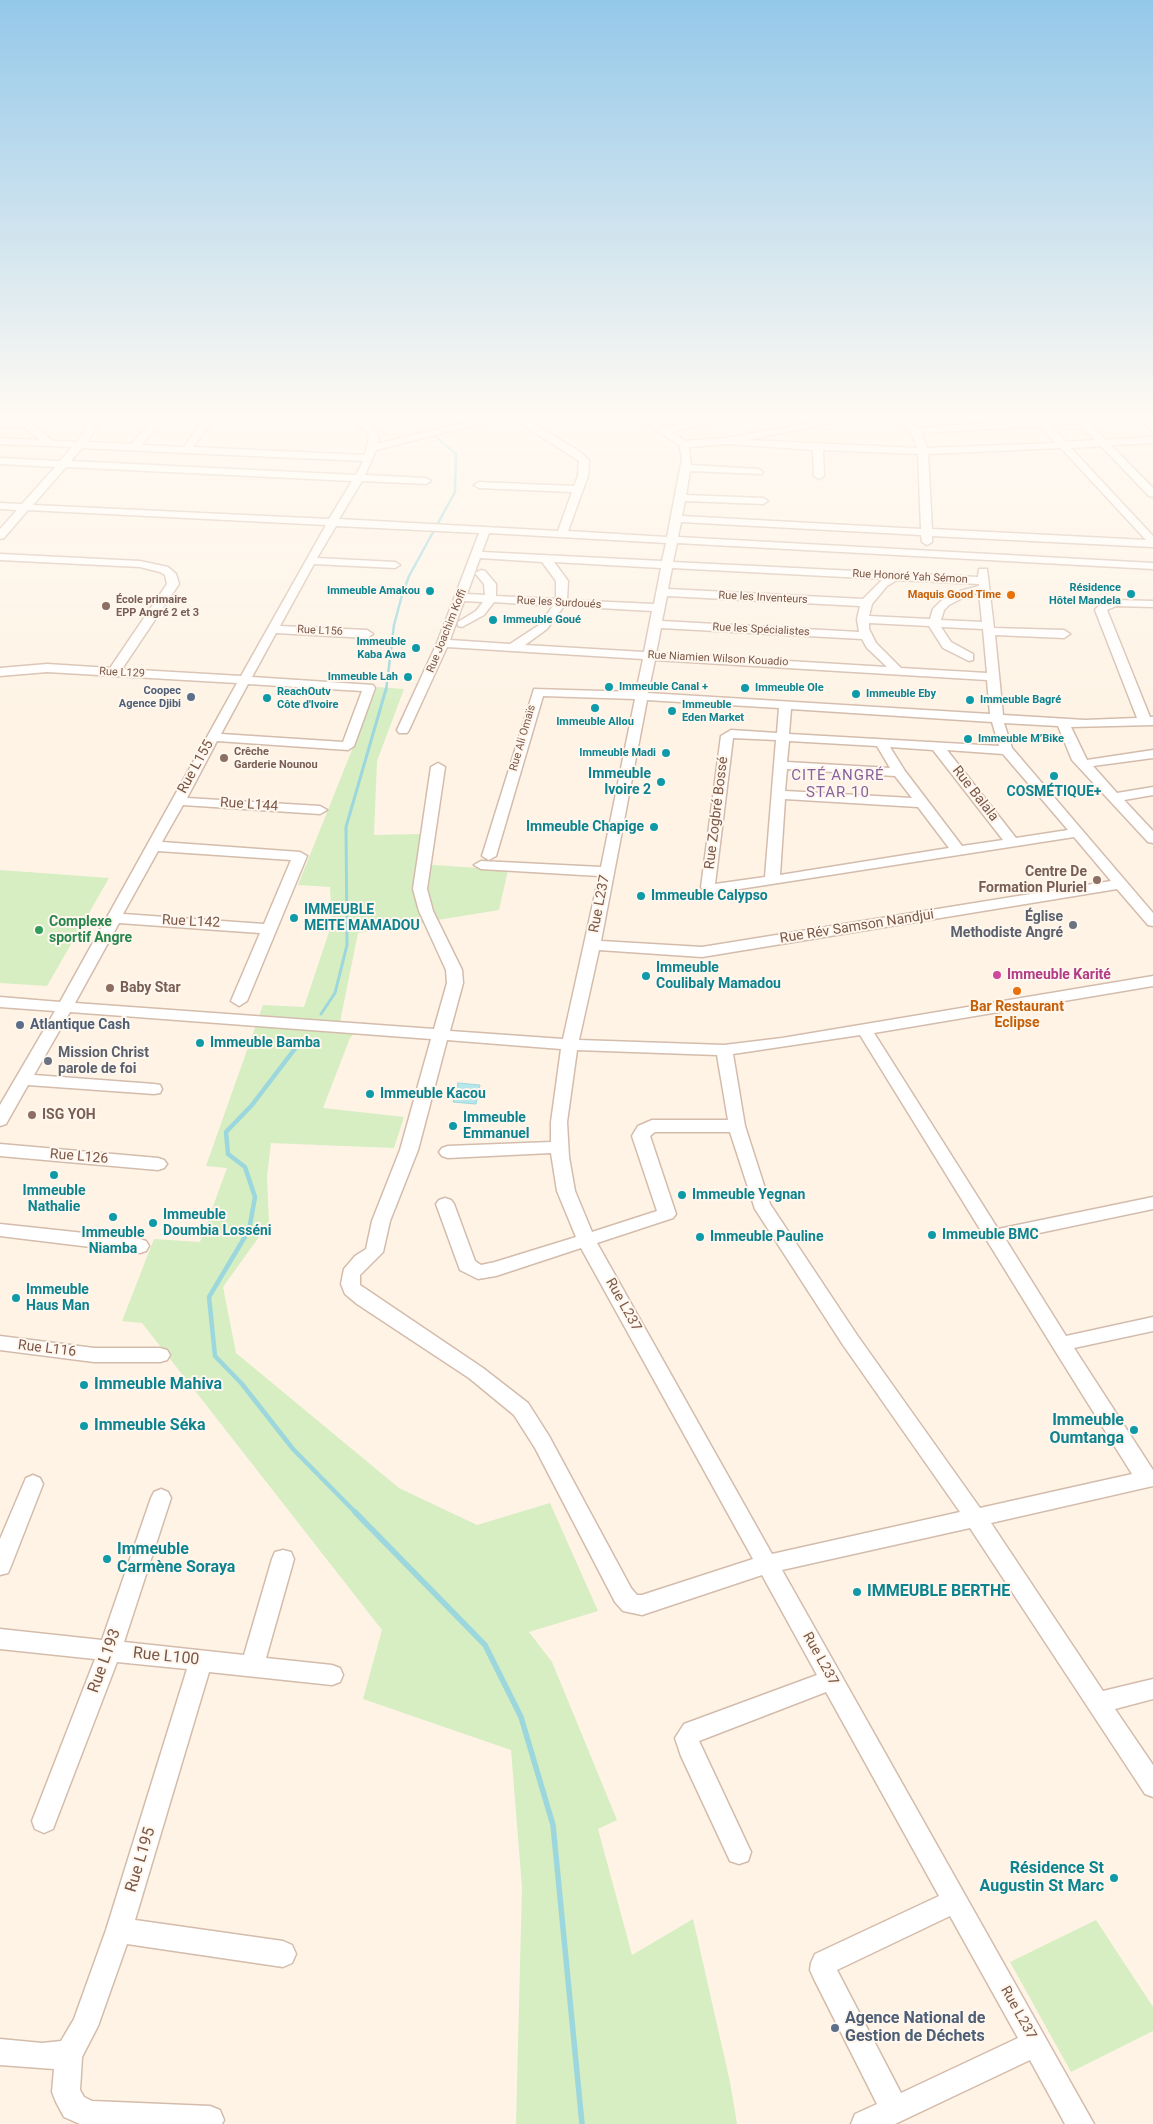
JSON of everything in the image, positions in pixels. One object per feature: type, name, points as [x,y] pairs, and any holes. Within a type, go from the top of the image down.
[{"type":"street","points":[[0,536],[16,517]]},
{"type":"street","points":[[232,517],[1153,566]]},
{"type":"street","name":"Rue L155","points":[[0,1120],[65,1007],[212,737],[336,517]]},
{"type":"street","points":[[562,534],[568,517]]},
{"type":"street","points":[[925,517],[929,555]]},
{"type":"street","points":[[1129,517],[1153,543]]},
{"type":"street","points":[[678,519],[1153,543]]},
{"type":"street","name":"Rue L237","points":[[678,519],[648,655],[642,696],[593,944],[570,1045],[559,1122],[566,1191],[586,1240],[1080,2124]]},
{"type":"street","name":"Rue Joachim Koffi","points":[[403,730],[443,643],[485,530]]},
{"type":"street","name":"Rue Honoré Yah Sémon","points":[[477,555],[896,576],[984,585]]},
{"type":"street","points":[[0,557],[140,564],[164,570],[170,574],[173,584],[113,672]]},
{"type":"street","points":[[513,647],[543,627],[561,602],[563,594],[562,582],[545,558]]},
{"type":"street","points":[[982,558],[992,677],[997,719],[1002,740],[1007,750],[1153,922]]},
{"type":"street","points":[[310,561],[395,565]]},
{"type":"street","points":[[462,624],[480,613],[491,599],[490,584],[481,573]]},
{"type":"street","points":[[896,576],[883,584],[866,603],[863,619],[866,636],[879,654],[897,670]]},
{"type":"street","points":[[968,657],[947,645],[936,630],[934,623],[939,609],[945,602],[984,585]]},
{"type":"street","name":"Rue les Inventeurs","points":[[661,592],[866,603]]},
{"type":"street","name":"Rue les Surdoués","points":[[461,597],[658,608]]},
{"type":"street","points":[[642,696],[1063,723],[1095,724],[1149,721],[1101,610],[1103,607],[1115,603],[1153,604]]},
{"type":"street","points":[[863,619],[1064,634]]},
{"type":"street","name":"Rue les Spécialistes","points":[[655,624],[866,636]]},
{"type":"street","name":"Rue L156","points":[[272,629],[367,634]]},
{"type":"street","name":"Rue Niamien Wilson Kouadio","points":[[443,643],[992,677]]},
{"type":"street","name":"Rue L129","points":[[0,672],[47,668],[369,688],[348,746],[212,737]]},
{"type":"street","name":"Rue Ali Omaïs","points":[[606,872],[485,861],[536,694],[543,692],[642,696]]},
{"type":"street","points":[[772,880],[785,706]]},
{"type":"street","points":[[1063,723],[1077,757],[1153,839]]},
{"type":"street","name":"Rue Zogbré Bossé","points":[[1007,750],[782,736],[736,734],[727,736],[708,887],[714,889],[1076,833]]},
{"type":"street","points":[[881,743],[899,772],[958,851]]},
{"type":"street","name":"Rue Balala","points":[[937,746],[1013,842]]},
{"type":"street","points":[[1084,764],[1153,754]]},
{"type":"street","points":[[780,764],[899,772]]},
{"type":"street","points":[[438,767],[420,889],[426,911],[454,970],[455,983],[409,1150],[381,1221],[374,1252],[362,1261],[351,1274],[352,1289],[364,1299],[476,1373],[521,1409],[542,1442],[623,1595],[631,1604],[642,1605],[767,1564],[1149,1479],[1061,1344],[864,1029]]},
{"type":"street","points":[[1115,797],[1153,791]]},
{"type":"street","points":[[778,794],[921,802]]},
{"type":"street","name":"Rue L144","points":[[178,801],[320,810]]},
{"type":"street","points":[[153,846],[300,856],[239,1002]]},
{"type":"street","name":"Rue Rév Samson Nandjui","points":[[593,944],[707,952],[1120,884]]},
{"type":"street","name":"Rue L142","points":[[114,918],[269,929]]},
{"type":"street","points":[[0,1002],[615,1048],[724,1050],[1153,981]]},
{"type":"street","points":[[724,1050],[737,1126],[761,1205],[850,1340],[975,1517],[1153,1786]]},
{"type":"street","points":[[22,1080],[154,1089]]},
{"type":"street","points":[[445,1204],[467,1265],[478,1272],[496,1269],[667,1214],[641,1136],[644,1130],[652,1126],[737,1126]]},
{"type":"street","points":[[448,1152],[560,1146]]},
{"type":"street","name":"Rue L126","points":[[0,1150],[158,1164]]},
{"type":"street","points":[[994,1236],[1153,1203]]},
{"type":"street","points":[[0,1230],[140,1246]]},
{"type":"street","points":[[1061,1344],[1153,1324]]},
{"type":"street","name":"Rue L116","points":[[0,1343],[94,1355],[160,1355]]},
{"type":"street","points":[[0,1566],[33,1484]]},
{"type":"street","name":"Rue L193","points":[[44,1821],[110,1651],[161,1498]]},
{"type":"street","points":[[252,1667],[283,1559]]},
{"type":"street","name":"Rue L100","points":[[0,1639],[332,1676]]},
{"type":"street","name":"Rue L195","points":[[69,2054],[85,2026],[119,1930],[201,1661]]},
{"type":"street","points":[[739,1852],[689,1748],[687,1738],[692,1732],[832,1680]]},
{"type":"street","points":[[1099,1702],[1153,1688]]},
{"type":"street","points":[[895,2110],[823,1970],[824,1962],[955,1901]]},
{"type":"street","points":[[119,1930],[283,1954]]},
{"type":"street","points":[[865,2124],[1035,2044]]},
{"type":"street","points":[[0,2052],[42,2056],[69,2054],[66,2092],[74,2107],[91,2115],[210,2120]]},
{"type":"green space","points":[[377,687],[404,689],[377,761],[374,835],[421,834],[418,864],[508,870],[499,910],[358,933],[340,1022],[363,1023],[350,1038],[323,1108],[404,1117],[394,1148],[271,1143],[267,1176],[269,1223],[223,1287],[236,1353],[399,1488],[477,1525],[550,1503],[598,1611],[529,1632],[552,1662],[617,1820],[598,1829],[632,1955],[693,1919],[730,2082],[737,2124],[516,2124],[522,1887],[511,1750],[363,1699],[382,1630],[142,1323],[122,1321],[154,1239],[200,1242],[227,1168],[206,1166],[263,1005],[304,1007],[332,923],[330,887],[298,885]]},
{"type":"green space","name":"Complexe sportif Angre","points":[[0,870],[109,878],[47,986],[0,983]]},
{"type":"green space","points":[[1096,1920],[1153,2007],[1153,2031],[1071,2072],[1010,1962]]},
{"type":"water","points":[[458,1083],[480,1085],[476,1104],[453,1102]]},
{"type":"waterway","points":[[386,691],[394,625],[402,595],[409,576],[441,517]]},
{"type":"waterway","points":[[321,1014],[335,993],[347,945],[346,827],[386,689]]},
{"type":"waterway","points":[[297,1046],[252,1105],[226,1132],[228,1154],[245,1167],[255,1197],[249,1230],[209,1297],[215,1356],[242,1384],[293,1449],[356,1513]]},
{"type":"waterway","points":[[355,1512],[485,1645],[521,1717],[553,1825],[582,2124]]},
{"type":"place","name":"Immeuble Amakou","points":[[430,591]]},
{"type":"place","name":"Résidence Hôtel Mandela","points":[[1131,594]]},
{"type":"place","name":"Maquis Good Time","points":[[1011,595]]},
{"type":"place","name":"École primaire EPP Angré 2 et 3","points":[[106,606]]},
{"type":"place","name":"Immeuble Goué","points":[[493,620]]},
{"type":"place","name":"Immeuble Kaba Awa","points":[[416,648]]},
{"type":"place","name":"Immeuble Lah","points":[[408,677]]},
{"type":"place","name":"Immeuble Canal +","points":[[609,687]]},
{"type":"place","name":"Immeuble Ole","points":[[745,688]]},
{"type":"place","name":"Immeuble Eby","points":[[856,694]]},
{"type":"place","name":"Coopec Agence Djibi","points":[[191,697]]},
{"type":"place","name":"ReachOutv Côte d'Ivoire","points":[[267,698]]},
{"type":"place","name":"Immeuble Bagré","points":[[970,700]]},
{"type":"place","name":"Immeuble Allou","points":[[595,708]]},
{"type":"place","name":"Immeuble Eden Market","points":[[672,711]]},
{"type":"place","name":"Immeuble M’Bike","points":[[968,739]]},
{"type":"place","name":"Immeuble Madi","points":[[666,753]]},
{"type":"place","name":"Crêche Garderie Nounou","points":[[224,758]]},
{"type":"place","name":"COSMÉTIQUE+","points":[[1054,776]]},
{"type":"place","name":"Immeuble Ivoire 2","points":[[661,782]]},
{"type":"place","name":"Immeuble Chapige","points":[[654,827]]},
{"type":"place","name":"Centre De Formation Pluriel","points":[[1097,880]]},
{"type":"place","name":"Immeuble Calypso","points":[[641,896]]},
{"type":"place","name":"IMMEUBLE MEITE MAMADOU","points":[[294,918]]},
{"type":"place","name":"Église Methodiste Angré","points":[[1073,925]]},
{"type":"place","name":"Complexe sportif Angre","points":[[39,930]]},
{"type":"place","name":"Immeuble Karité","points":[[997,975]]},
{"type":"place","name":"Immeuble Coulibaly Mamadou","points":[[646,976]]},
{"type":"place","name":"Baby Star","points":[[110,988]]},
{"type":"place","name":"Bar Restaurant Eclipse","points":[[1017,991]]},
{"type":"place","name":"Atlantique Cash","points":[[20,1025]]},
{"type":"place","name":"Immeuble Bamba","points":[[200,1043]]},
{"type":"place","name":"Mission Christ parole de foi","points":[[48,1061]]},
{"type":"place","name":"Immeuble Kacou","points":[[370,1094]]},
{"type":"place","name":"ISG YOH","points":[[32,1115]]},
{"type":"place","name":"Immeuble Emmanuel","points":[[453,1126]]},
{"type":"place","name":"Immeuble Nathalie","points":[[54,1175]]},
{"type":"place","name":"Immeuble Yegnan","points":[[682,1195]]},
{"type":"place","name":"Immeuble Niamba","points":[[113,1217]]},
{"type":"place","name":"Immeuble Doumbia Losséni","points":[[153,1223]]},
{"type":"place","name":"Immeuble BMC","points":[[932,1235]]},
{"type":"place","name":"Immeuble Pauline","points":[[700,1237]]},
{"type":"place","name":"Immeuble Haus Man","points":[[16,1298]]},
{"type":"place","name":"Immeuble Mahiva","points":[[84,1385]]},
{"type":"place","name":"Immeuble Séka","points":[[84,1426]]},
{"type":"place","name":"Immeuble Oumtanga","points":[[1134,1430]]},
{"type":"place","name":"Immeuble Carmène Soraya","points":[[107,1559]]},
{"type":"place","name":"IMMEUBLE BERTHE","points":[[857,1592]]},
{"type":"place","name":"Résidence St Augustin St Marc","points":[[1114,1878]]},
{"type":"place","name":"Agence National de Gestion de Déchets","points":[[835,2028]]},
{"type":"district","name":"CITÉ ANGRÉ STAR 10","points":[[838,784]]}]
